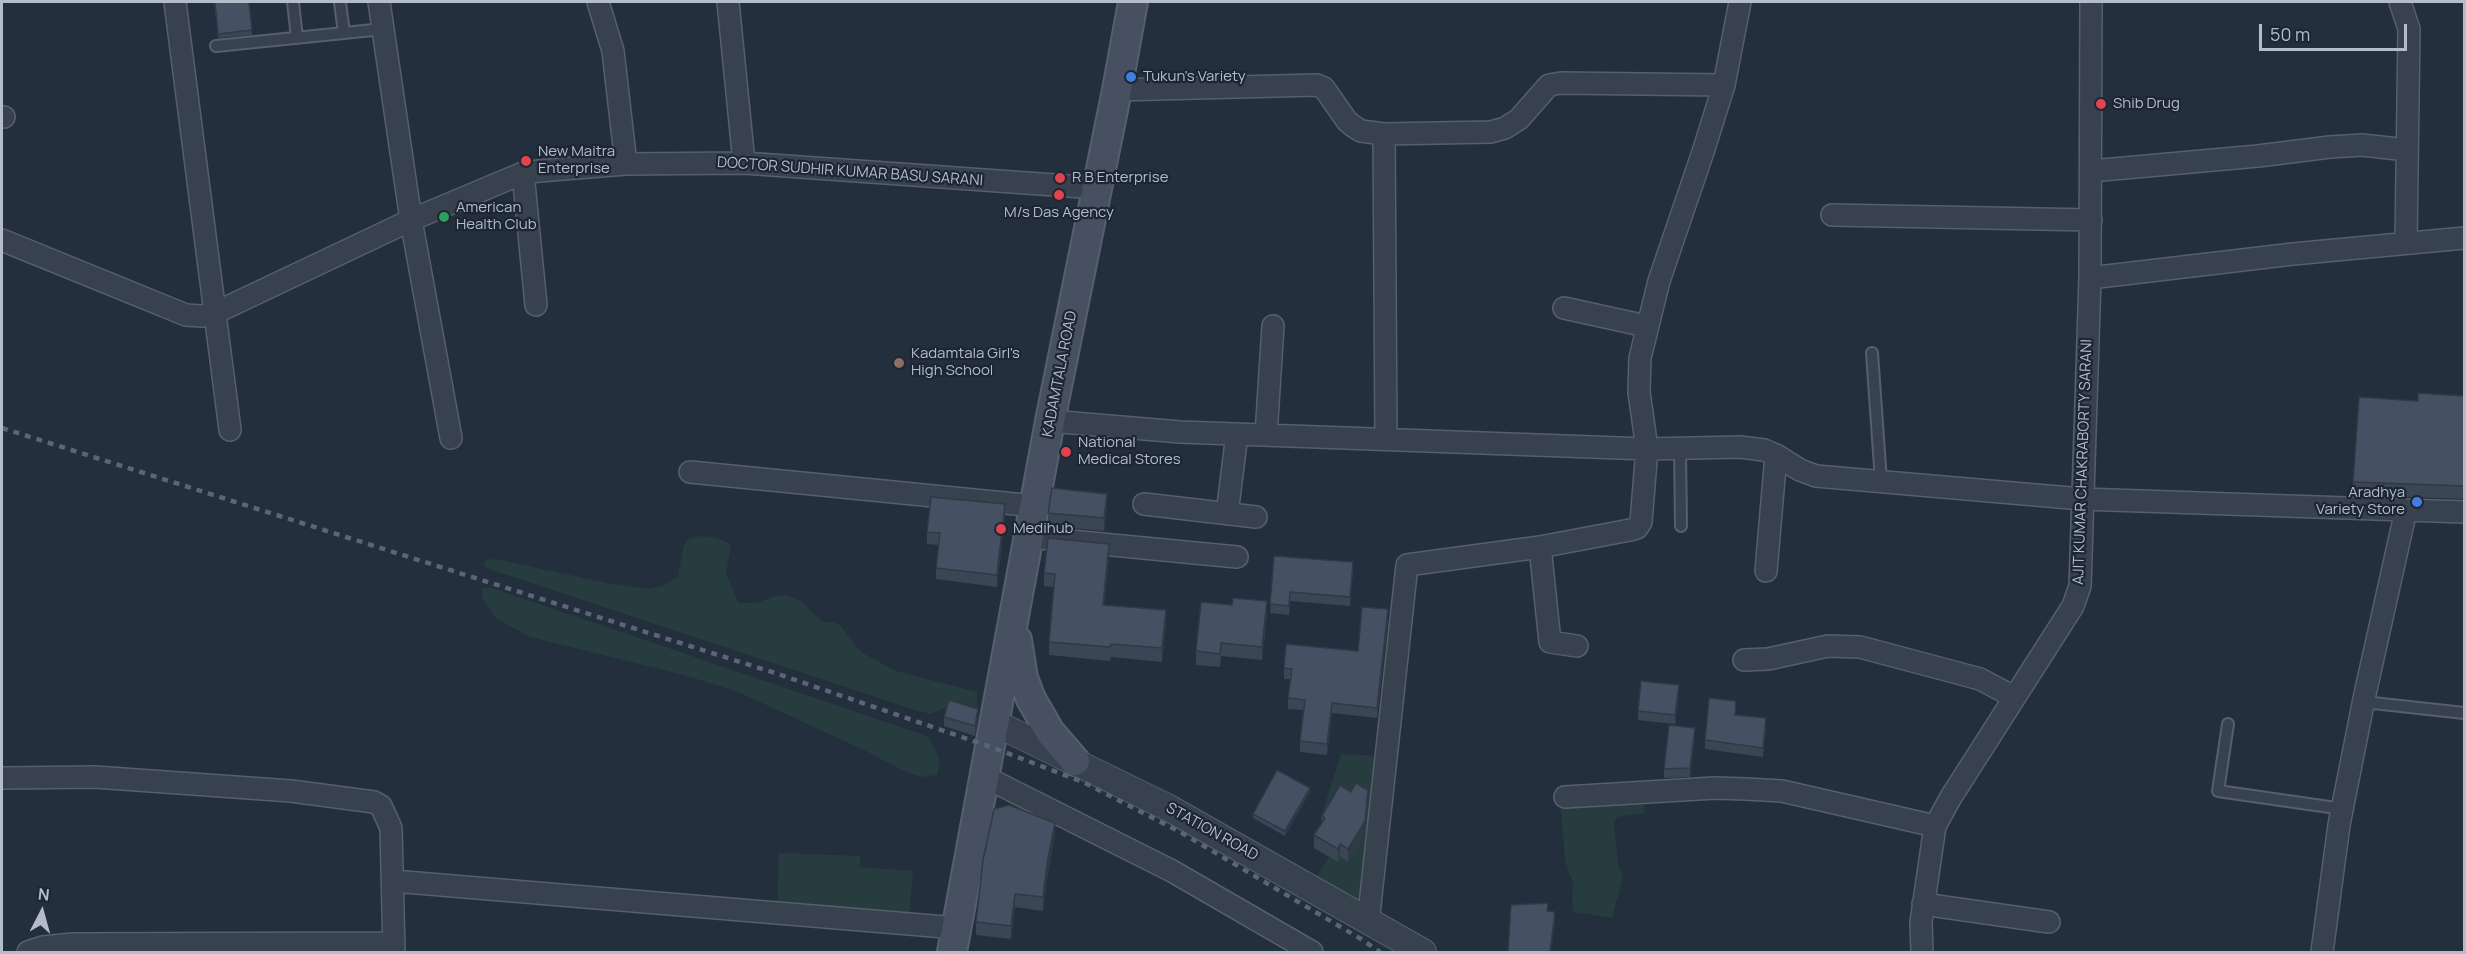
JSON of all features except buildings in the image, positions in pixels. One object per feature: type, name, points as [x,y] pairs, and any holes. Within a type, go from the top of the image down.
[{"type":"main road","name":"KADAMTALA ROAD","points":[[955,940],[1050,421],[1133,2]]},
{"type":"main road","points":[[1021,587],[1016,633],[1023,678],[1040,716],[1056,740],[1075,761]]},
{"type":"street","points":[[175,2],[230,430]]},
{"type":"street","points":[[378,2],[411,220],[451,438]]},
{"type":"street","points":[[598,2],[613,51],[626,164]]},
{"type":"street","points":[[728,2],[744,163]]},
{"type":"street","points":[[1368,923],[1407,565],[1540,547],[1637,528],[1642,513],[1647,449],[1642,420],[1639,374],[1646,326],[1669,249],[1724,85],[1740,2]]},
{"type":"street","name":"AJIT KUMAR CHAKRABORTY SARANI","points":[[1922,952],[1923,904],[1935,826],[2076,600],[2081,577],[2090,278],[2091,2]]},
{"type":"street","points":[[2400,2],[2409,29],[2406,243]]},
{"type":"street","points":[[1117,90],[1317,85],[1324,88],[1353,126],[1361,131],[1384,134],[1491,132],[1505,129],[1519,119],[1549,85],[1561,83],[1724,85]]},
{"type":"street","points":[[1384,134],[1386,438]]},
{"type":"street","points":[[2091,171],[2330,147],[2362,145],[2406,150]]},
{"type":"street","name":"DOCTOR SUDHIR KUMAR BASU SARANI","points":[[2,240],[186,315],[202,316],[215,313],[411,220],[523,173],[626,164],[744,163],[1097,188]]},
{"type":"street","points":[[523,173],[536,305]]},
{"type":"street","points":[[1832,215],[2091,220]]},
{"type":"street","points":[[2090,278],[2293,254],[2464,238]]},
{"type":"street","points":[[1564,308],[1646,326]]},
{"type":"street","points":[[1266,435],[1273,326]]},
{"type":"street","points":[[1050,421],[1180,432],[1647,449],[1740,447],[1776,454],[1800,470],[1816,476],[2082,499],[2464,512]]},
{"type":"street","points":[[1227,514],[1237,434]]},
{"type":"street","points":[[1766,571],[1776,454]]},
{"type":"street","points":[[690,472],[1035,506]]},
{"type":"street","points":[[1144,504],[1256,517]]},
{"type":"street","points":[[2322,952],[2343,809],[2406,510]]},
{"type":"street","points":[[1029,537],[1237,557]]},
{"type":"street","points":[[1540,547],[1550,642],[1577,646]]},
{"type":"street","points":[[1744,660],[1768,658],[1828,646],[1860,648],[1980,679],[2014,697]]},
{"type":"street","name":"STATION ROAD","points":[[993,735],[1075,761],[1167,807],[1368,923],[1423,952]]},
{"type":"street","points":[[2,778],[94,777],[291,791],[374,802],[381,806],[391,828],[394,948],[73,944],[43,947],[28,952]]},
{"type":"street","points":[[985,777],[1172,871],[1312,952]]},
{"type":"street","points":[[1565,797],[1714,788],[1782,791],[1935,826]]},
{"type":"street","points":[[393,881],[955,940]]},
{"type":"street","points":[[1923,904],[2049,922]]},
{"type":"lane","points":[[293,2],[297,38]]},
{"type":"lane","points":[[340,2],[344,33]]},
{"type":"lane","points":[[216,46],[383,29]]},
{"type":"lane","points":[[1872,353],[1881,481]]},
{"type":"lane","points":[[1680,448],[1682,526]]},
{"type":"lane","points":[[2364,702],[2464,713]]},
{"type":"lane","points":[[2228,724],[2218,791],[2343,809]]},
{"type":"green space","points":[[701,536],[716,538],[731,544],[726,573],[738,603],[756,603],[786,595],[803,602],[824,622],[833,622],[841,626],[861,652],[896,671],[977,692],[977,712],[946,707],[930,714],[912,709],[486,568],[484,563],[487,560],[496,559],[611,584],[650,589],[665,585],[678,576],[684,545],[689,539]]},
{"type":"green space","points":[[482,588],[492,588],[928,737],[940,762],[937,775],[921,777],[900,769],[738,692],[684,675],[530,637],[496,618],[482,597]]},
{"type":"green space","points":[[1341,754],[1384,756],[1367,910],[1316,878],[1340,839],[1320,820]]},
{"type":"green space","points":[[1643,798],[1644,813],[1617,817],[1614,822],[1618,865],[1623,877],[1612,918],[1574,912],[1572,908],[1573,883],[1565,860],[1560,803]]},
{"type":"green space","points":[[779,853],[860,856],[860,867],[913,871],[909,919],[777,906]]},
{"type":"railway","points":[[2,428],[775,673],[991,747],[1083,782],[1182,833],[1380,952]]},
{"type":"place","name":"Tukun's Variety","points":[[1131,77]]},
{"type":"place","name":"Shib Drug","points":[[2101,104]]},
{"type":"place","name":"New Maitra Enterprise","points":[[526,161]]},
{"type":"place","name":"R B Enterprise","points":[[1060,178]]},
{"type":"place","name":"M/s Das Agency","points":[[1059,195]]},
{"type":"place","name":"American Health Club","points":[[444,217]]},
{"type":"place","name":"Kadamtala Girl's High School","points":[[899,363]]},
{"type":"place","name":"National Medical Stores","points":[[1066,452]]},
{"type":"place","name":"Aradhya Variety Store","points":[[2417,502]]},
{"type":"place","name":"Medihub","points":[[1001,529]]}]
